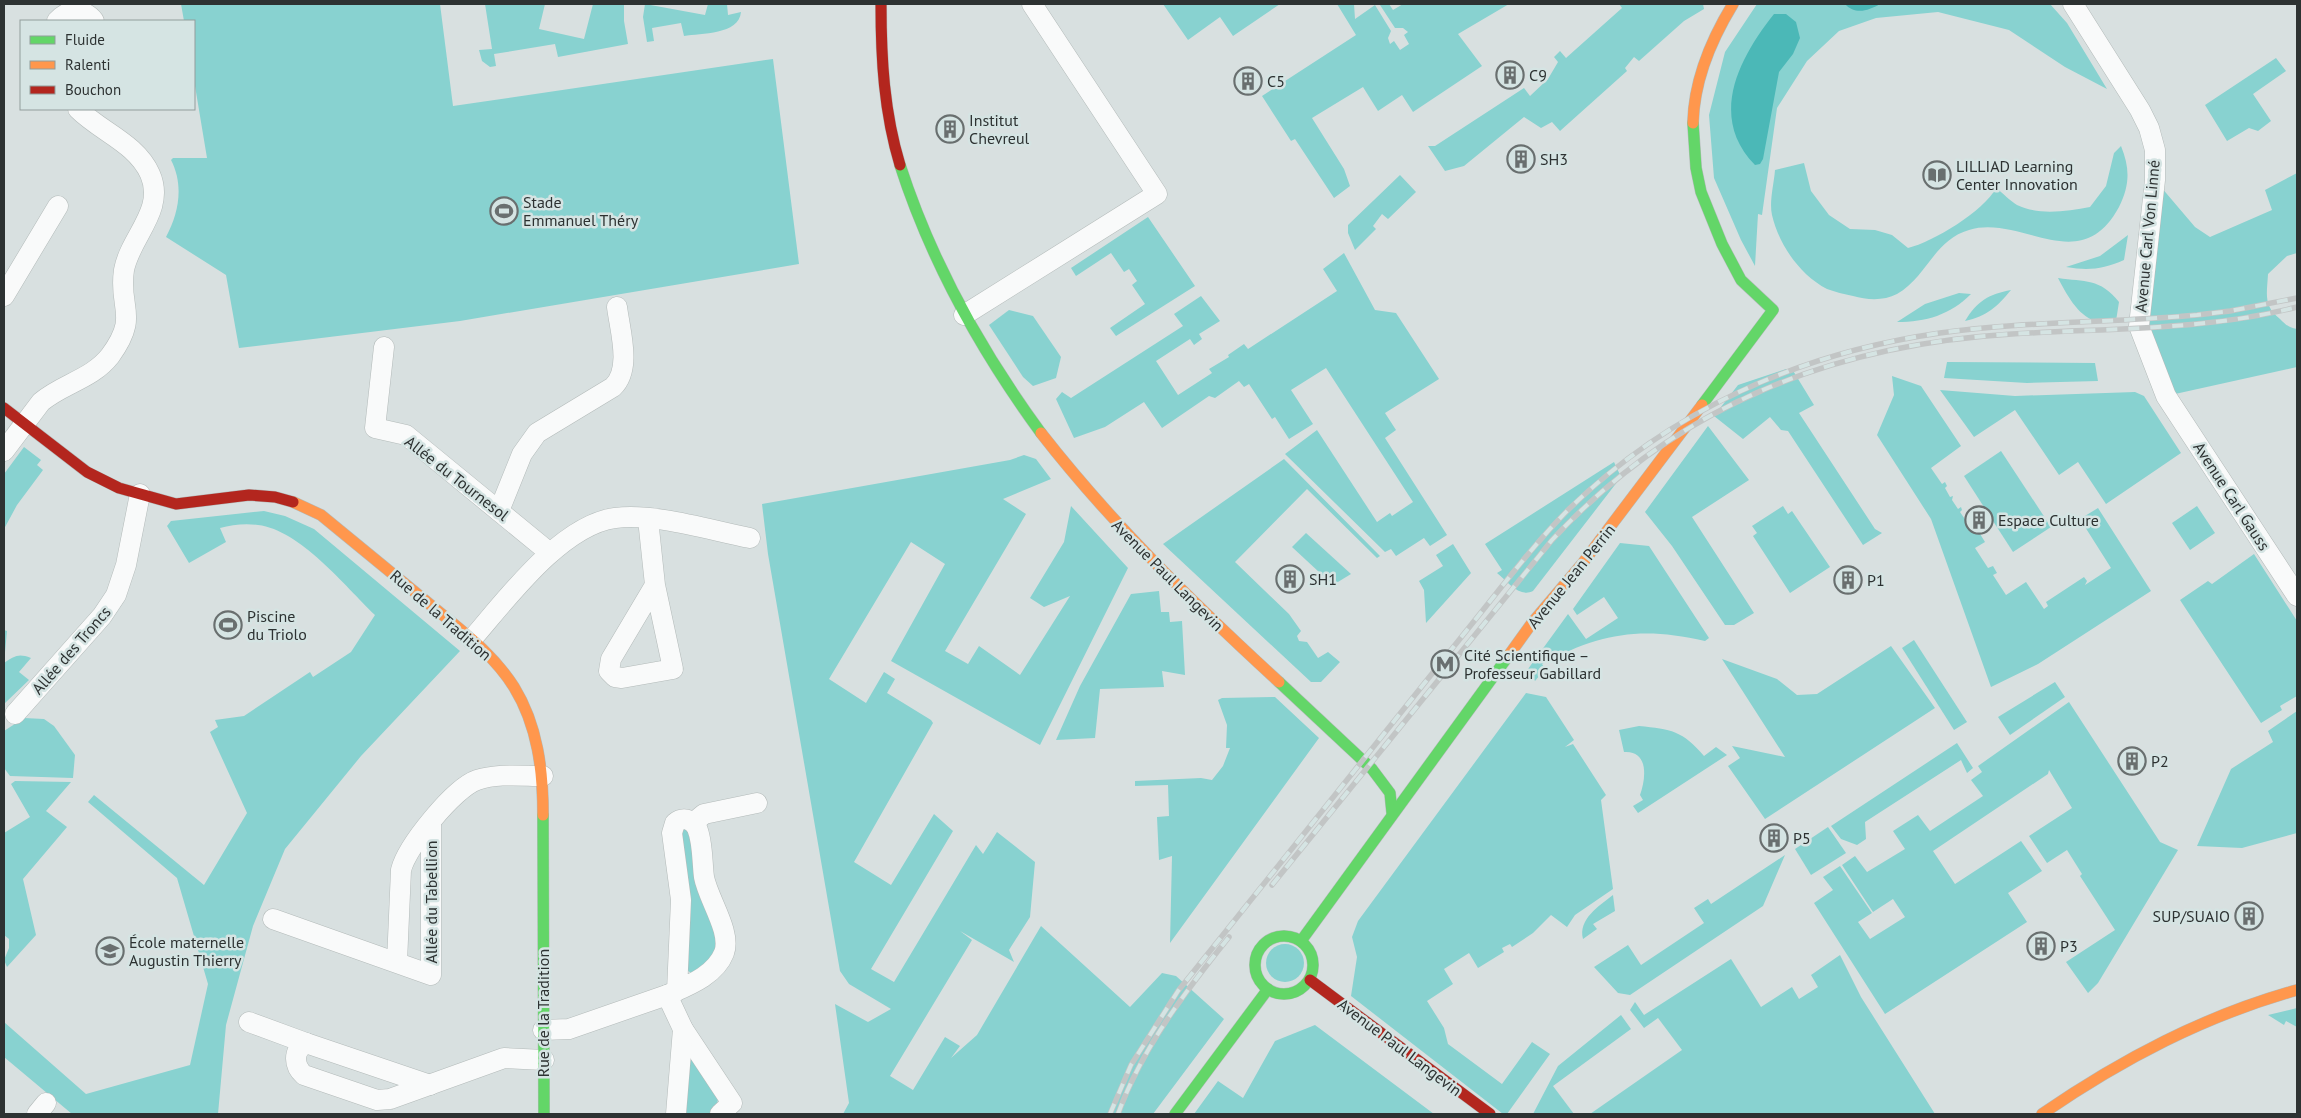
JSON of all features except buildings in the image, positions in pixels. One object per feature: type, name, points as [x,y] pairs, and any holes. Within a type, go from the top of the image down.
[{"type":"street","name":"Avenue Paul Langevin","points":[[881,4],[884,88],[897,154],[921,227],[936,262],[964,315],[1031,420],[1091,494],[1187,597],[1377,774],[1390,793],[1392,812]]},
{"type":"street","points":[[964,315],[1157,194],[1032,4]]},
{"type":"street","name":"Avenue Jean Perrin","points":[[1301,941],[1378,836],[1392,812],[1532,623],[1582,564],[1774,310],[1744,284],[1723,244],[1702,195],[1695,168],[1692,132],[1695,99],[1704,59],[1721,22],[1733,4]]},
{"type":"street","name":"Avenue Carl Von Linné","points":[[2073,4],[2140,110],[2149,128],[2155,150],[2155,180],[2142,283],[2139,326],[2166,396]]},
{"type":"street","points":[[58,20],[64,14],[78,12],[87,15],[93,20]]},
{"type":"street","points":[[4,451],[24,424],[49,396],[85,378],[102,364],[120,340],[127,314],[124,269],[154,203],[150,175],[137,154],[79,110]]},
{"type":"street","points":[[4,296],[58,206]]},
{"type":"street","points":[[499,511],[516,465],[537,433],[613,387],[621,378],[623,362],[617,307]]},
{"type":"street","name":"Allée du Tournesol","points":[[384,346],[375,428],[406,435],[550,553]]},
{"type":"street","name":"Avenue Carl Gauss","points":[[2166,396],[2297,596]]},
{"type":"street","name":"Rue de la Tradition","points":[[4,408],[98,479],[140,494],[176,504],[249,494],[275,497],[301,504],[333,524],[472,638],[499,665],[521,700],[534,731],[543,776],[544,1114]]},
{"type":"street","name":"Allée des Troncs","points":[[14,714],[102,616],[116,595],[126,565],[140,494]]},
{"type":"street","points":[[472,638],[550,553],[574,535],[605,520],[623,518],[648,519],[750,538]]},
{"type":"street","points":[[648,519],[656,585],[673,669],[622,678],[615,677],[609,671],[611,659],[656,585]]},
{"type":"street","name":"Allée du Tabellion","points":[[397,962],[401,870],[407,854],[460,792],[477,780],[497,776],[543,776]]},
{"type":"street","points":[[693,823],[704,814],[757,803]]},
{"type":"street","points":[[543,1030],[570,1029],[672,993],[713,969],[723,954],[725,947],[723,931],[707,888],[698,835],[693,823],[688,820],[678,820],[672,834],[681,900],[672,993],[683,1028],[732,1103],[720,1114]]},
{"type":"street","name":"Allée du Tabellion","points":[[274,919],[431,975],[431,824]]},
{"type":"street","points":[[1283,936],[1301,941],[1308,947],[1313,959],[1313,972],[1310,980],[1300,990],[1291,993],[1282,994],[1268,989],[1261,982],[1256,969],[1256,959],[1262,946],[1269,940],[1283,936]]},
{"type":"street","name":"Avenue Paul Langevin","points":[[1310,980],[1490,1114]]},
{"type":"street","points":[[1175,1114],[1268,989]]},
{"type":"street","points":[[2042,1114],[2111,1068],[2192,1027],[2266,998],[2297,990]]},
{"type":"street","points":[[249,1022],[430,1085]]},
{"type":"street","points":[[676,1114],[683,1028]]},
{"type":"street","points":[[306,1043],[299,1049],[296,1056],[298,1069],[304,1075],[377,1100],[390,1099],[504,1058],[544,1060]]},
{"type":"shaded area","name":"Stade Emmanuel Théry","points":[[181,4],[440,4],[453,106],[773,59],[799,264],[460,321],[239,348],[226,275],[166,237],[177,209],[179,189],[178,179],[171,160],[173,158],[207,158],[195,86],[195,20],[184,20]]},
{"type":"shaded area","points":[[485,4],[545,4],[539,29],[584,39],[593,4],[624,4],[624,21],[628,44],[558,57],[555,44],[494,54],[496,66],[490,67],[482,61],[479,50],[492,49]]},
{"type":"shaded area","points":[[645,4],[705,15],[708,4],[727,4],[728,15],[741,12],[739,20],[734,25],[718,32],[684,36],[681,23],[652,28],[654,41],[647,42],[643,17]]},
{"type":"shaded area","points":[[1163,4],[1280,4],[1233,36],[1220,17],[1188,40]]},
{"type":"shaded area","points":[[1337,4],[1354,4],[1355,19],[1375,5],[1391,31],[1388,38],[1390,44],[1394,41],[1400,50],[1409,44],[1404,35],[1408,32],[1403,28],[1395,28],[1380,5],[1389,4],[1393,10],[1403,4],[1509,4],[1458,34],[1482,66],[1413,112],[1402,95],[1378,111],[1363,87],[1312,118],[1344,169],[1350,186],[1334,198],[1295,139],[1291,141],[1262,96],[1356,35]]},
{"type":"shaded area","points":[[1619,4],[1703,4],[1704,9],[1684,21],[1639,61],[1634,57],[1625,68],[1627,71],[1560,131],[1552,122],[1541,128],[1524,117],[1464,166],[1445,171],[1428,146],[1435,146],[1524,88],[1530,96],[1548,79],[1558,62],[1554,57],[1560,51],[1566,58],[1622,8]]},
{"type":"shaded area","points":[[1757,4],[2050,4],[2067,23],[2107,89],[2065,67],[2009,30],[1938,12],[1876,18],[1839,31],[1807,61],[1777,108],[1762,215],[1758,214],[1755,266],[1741,240],[1714,178],[1709,115],[1725,52]]},
{"type":"shaded area","points":[[1845,4],[1880,4],[1857,11]]},
{"type":"shaded area","points":[[1774,14],[1786,14],[1796,22],[1800,38],[1793,54],[1779,72],[1763,159],[1760,164],[1755,165],[1741,147],[1733,127],[1731,108],[1740,68],[1761,31]]},
{"type":"shaded area","points":[[2276,58],[2286,71],[2253,94],[2271,121],[2258,131],[2249,128],[2227,141],[2205,105]]},
{"type":"shaded area","points":[[2121,146],[2126,162],[2127,184],[2119,207],[2104,228],[2087,239],[2068,242],[1989,227],[1969,230],[1947,242],[1938,250],[1916,279],[1897,294],[1887,298],[1870,299],[1858,297],[1827,289],[1817,283],[1808,276],[1785,248],[1775,226],[1771,210],[1775,170],[1804,163],[1811,191],[1829,215],[1850,229],[1875,230],[1892,235],[1908,248],[1931,239],[1969,216],[1990,197],[1996,188],[2017,205],[2035,211],[2054,212],[2090,207],[2106,186],[2114,153]]},
{"type":"shaded area","points":[[2297,173],[2297,253],[2287,256],[2268,274],[2267,299],[2275,314],[2288,326],[2297,329],[2297,367],[2166,396],[2144,340],[2155,180],[2195,227],[2210,237],[2272,210],[2265,190]]},
{"type":"shaded area","points":[[1400,175],[1416,192],[1388,219],[1382,214],[1373,226],[1376,229],[1355,250],[1348,233],[1348,225]]},
{"type":"shaded area","points":[[1148,217],[1195,286],[1116,336],[1110,328],[1145,304],[1132,285],[1137,281],[1129,269],[1124,272],[1111,253],[1076,276],[1071,268]]},
{"type":"shaded area","points":[[2128,235],[2124,260],[2096,268],[2066,267],[2100,256]]},
{"type":"shaded area","points":[[1344,253],[1375,310],[1396,313],[1439,379],[1385,413],[1396,430],[1385,438],[1447,535],[1430,546],[1424,538],[1396,556],[1391,549],[1385,552],[1285,454],[1317,430],[1377,522],[1390,513],[1392,516],[1413,502],[1326,368],[1291,390],[1313,424],[1289,439],[1275,417],[1272,419],[1249,384],[1244,387],[1239,381],[1215,398],[1209,396],[1162,428],[1144,402],[1105,427],[1074,438],[1056,399],[1062,392],[1071,398],[1183,326],[1174,314],[1201,296],[1220,321],[1199,334],[1202,339],[1194,345],[1190,339],[1156,361],[1178,395],[1212,373],[1209,369],[1229,357],[1228,355],[1244,344],[1248,349],[1337,291],[1323,269]]},
{"type":"shaded area","points":[[2058,278],[2092,282],[2112,294],[2119,302],[2116,321],[2097,322],[2083,314],[2077,309]]},
{"type":"shaded area","points":[[2011,290],[1991,310],[1965,321],[1979,303],[1990,296]]},
{"type":"shaded area","points":[[1959,293],[1971,294],[1955,307],[1937,316],[1918,321],[1897,322],[1925,304]]},
{"type":"shaded area","points":[[1009,310],[1033,316],[1061,357],[1056,378],[1033,386],[1023,377],[989,325]]},
{"type":"shaded area","points":[[1947,362],[2095,363],[2098,381],[2027,383],[1944,378]]},
{"type":"shaded area","points":[[1786,369],[1792,369],[1814,405],[1799,413],[1875,529],[1882,533],[1863,545],[1788,431],[1781,430],[1770,417],[1743,439],[1714,416],[1738,385]]},
{"type":"shaded area","points":[[1892,376],[1921,386],[1961,446],[1931,468],[1942,484],[1945,482],[1947,486],[1945,488],[1950,497],[1953,496],[1952,500],[1958,509],[1961,507],[1962,510],[1960,512],[1973,531],[1977,529],[1985,542],[1975,548],[1988,568],[1993,566],[1997,573],[1993,575],[2006,595],[2026,582],[2044,609],[2048,606],[2046,602],[2084,577],[2087,581],[2085,585],[2111,568],[2080,519],[2098,508],[2151,591],[2038,664],[1991,687],[1931,519],[1877,435],[1894,395]]},
{"type":"shaded area","points":[[1940,390],[2015,396],[2135,392],[2144,396],[2181,453],[2106,504],[2078,462],[2059,475],[2015,410],[1974,437]]},
{"type":"shaded area","points":[[1708,426],[1749,480],[1692,517],[1754,613],[1734,625],[1725,625],[1672,546],[1645,512]]},
{"type":"shaded area","points":[[24,447],[41,460],[37,465],[43,470],[17,505],[4,529],[4,474]]},
{"type":"shaded area","points":[[2001,451],[2051,527],[2013,552],[1964,476]]},
{"type":"shaded area","points":[[1024,455],[1036,459],[1051,479],[1003,499],[1026,514],[945,651],[968,664],[979,646],[1020,675],[1070,596],[1044,607],[1030,598],[1064,542],[1071,506],[1128,568],[1040,745],[891,661],[945,564],[911,542],[829,679],[866,703],[884,672],[895,679],[887,693],[933,723],[854,862],[891,885],[934,814],[953,831],[871,969],[894,982],[976,845],[983,854],[997,832],[1035,862],[1030,917],[1009,950],[1014,962],[960,931],[972,940],[890,1076],[913,1090],[945,1037],[960,1046],[951,1058],[977,1035],[1041,926],[1130,1007],[1162,973],[1176,976],[1224,1019],[1153,1114],[843,1114],[849,1103],[835,1004],[868,1022],[891,1009],[849,984],[840,971],[768,554],[762,504],[1010,460]]},
{"type":"shaded area","points":[[1284,459],[1380,556],[1377,558],[1307,489],[1235,562],[1289,614],[1301,631],[1297,636],[1299,641],[1307,642],[1318,658],[1328,652],[1340,662],[1321,682],[1311,682],[1163,544]]},
{"type":"shaded area","points":[[1614,462],[1621,477],[1533,591],[1528,593],[1518,590],[1497,573],[1502,570],[1485,544]]},
{"type":"shaded area","points":[[1783,506],[1788,514],[1792,511],[1830,567],[1790,593],[1753,536],[1757,533],[1752,526]]},
{"type":"shaded area","points":[[2197,506],[2215,533],[2190,550],[2172,523]]},
{"type":"shaded area","points":[[264,511],[285,516],[314,529],[460,651],[361,756],[285,849],[253,926],[226,1025],[218,1114],[72,1114],[4,1057],[4,1022],[86,1094],[190,1065],[208,984],[177,878],[88,802],[94,795],[204,885],[247,813],[210,732],[218,727],[215,720],[244,716],[310,672],[313,677],[351,652],[375,615],[336,575],[306,548],[274,529],[248,524],[220,528],[226,542],[189,563],[167,526],[171,521]]},
{"type":"shaded area","points":[[1306,533],[1351,574],[1333,585],[1292,547]]},
{"type":"shaded area","points":[[1620,543],[1649,546],[1709,638],[1705,641],[1682,636],[1641,634],[1621,635],[1602,639],[1563,653],[1542,664],[1545,669],[1535,681],[1528,669],[1568,614],[1586,639],[1618,618],[1604,597],[1577,615],[1573,609]]},
{"type":"shaded area","points":[[1453,544],[1471,573],[1426,623],[1424,590],[1419,581],[1443,566],[1436,555]]},
{"type":"shaded area","points":[[2254,554],[2297,621],[2297,696],[2280,706],[2282,710],[2261,723],[2180,600],[2208,581],[2212,584]]},
{"type":"shaded area","points":[[1159,591],[1161,612],[1169,612],[1170,622],[1182,621],[1185,675],[1162,671],[1164,687],[1100,689],[1095,738],[1056,740],[1080,686],[1131,594]]},
{"type":"shaded area","points":[[4,630],[7,631],[4,663]]},
{"type":"shaded area","points":[[1914,640],[1967,722],[1954,730],[1902,648]]},
{"type":"shaded area","points":[[1891,646],[1935,708],[1765,819],[1728,766],[1740,758],[1732,746],[1785,757],[1722,659],[1777,679],[1797,695],[1817,694]]},
{"type":"shaded area","points":[[17,656],[31,658],[19,672],[29,680],[4,704],[4,663]]},
{"type":"shaded area","points":[[2055,682],[2065,697],[2010,735],[1998,717]]},
{"type":"shaded area","points":[[1526,693],[1546,697],[1574,740],[1565,747],[1573,744],[1606,795],[1601,800],[1613,889],[1575,915],[1567,927],[1551,915],[1533,933],[1512,947],[1510,944],[1502,948],[1504,952],[1478,968],[1469,953],[1444,969],[1453,984],[1427,1001],[1444,1028],[1448,1044],[1502,1084],[1532,1042],[1550,1054],[1507,1114],[1503,1114],[1351,996],[1357,957],[1352,937],[1358,921]]},
{"type":"shaded area","points":[[1275,697],[1319,738],[1170,943],[1172,856],[1159,860],[1157,817],[1169,816],[1168,785],[1135,786],[1135,781],[1201,778],[1212,780],[1223,766],[1230,748],[1226,748],[1227,725],[1218,700],[1222,698]]},
{"type":"shaded area","points":[[2069,702],[2160,842],[2178,850],[2098,983],[2088,993],[2066,962],[2115,930],[2080,876],[2082,874],[2067,850],[2047,863],[2029,836],[2072,808],[2049,770],[2048,774],[1933,851],[1955,884],[2021,841],[2042,871],[2008,893],[2027,922],[1885,1014],[1814,903],[1833,890],[1823,877],[1840,866],[1872,913],[1858,922],[1870,939],[1905,917],[1893,899],[1873,912],[1842,865],[1855,856],[1867,872],[1905,849],[1893,831],[1918,815],[1930,831],[1983,796],[1971,780],[1982,772],[1978,766]]},
{"type":"shaded area","points":[[2297,711],[2297,833],[2242,848],[2197,846],[2231,769],[2273,742],[2268,731]]},
{"type":"shaded area","points":[[24,718],[44,719],[54,726],[75,755],[73,778],[10,776],[4,768],[4,731]]},
{"type":"shaded area","points":[[1639,726],[1660,728],[1683,736],[1704,756],[1716,747],[1727,755],[1638,813],[1633,806],[1643,800],[1640,795],[1644,781],[1644,767],[1638,756],[1624,752],[1619,730]]},
{"type":"shaded area","points":[[1957,743],[1973,768],[1967,773],[1961,760],[1865,822],[1866,839],[1857,845],[1841,839],[1831,826]]},
{"type":"shaded area","points":[[15,781],[71,782],[46,811],[67,827],[23,879],[36,935],[7,967],[4,960],[9,948],[9,939],[4,935],[4,833],[30,817],[11,784]]},
{"type":"shaded area","points":[[1828,827],[1846,853],[1811,875],[1795,849]]},
{"type":"shaded area","points":[[679,828],[689,829],[720,952],[694,975],[684,968]]},
{"type":"shaded area","points":[[1785,855],[1763,906],[1630,995],[1618,993],[1594,967],[1628,945],[1641,965],[1704,923],[1694,908],[1708,899],[1711,904]]},
{"type":"shaded area","points":[[1613,895],[1615,911],[1593,924],[1597,929],[1583,939],[1582,932],[1587,919],[1596,908]]},
{"type":"shaded area","points":[[1285,944],[1298,950],[1304,963],[1298,976],[1285,982],[1272,976],[1266,963],[1272,950]]},
{"type":"shaded area","points":[[1840,955],[1861,997],[1935,1114],[1590,1114],[1682,1050],[1658,1018],[1644,1028],[1630,1010],[1635,1002],[1644,1015],[1731,959],[1761,1007],[1792,987],[1799,999],[1818,987],[1811,975]]},
{"type":"shaded area","points":[[2297,1008],[2297,1027],[2286,1021],[2284,1025],[2268,1015]]},
{"type":"shaded area","points":[[1621,1015],[1631,1029],[1553,1086],[1574,1114],[1533,1114],[1558,1066]]},
{"type":"shaded area","points":[[1315,1025],[1434,1114],[1194,1114],[1218,1081],[1243,1098],[1275,1041]]},
{"type":"shaded area","points":[[687,1049],[719,1096],[714,1114],[682,1114]]},
{"type":"railway","points":[[1110,1114],[1131,1065],[1178,991],[1512,574],[1545,534],[1569,509],[1608,474],[1650,443],[1694,415],[1740,391],[1788,371],[1837,355],[1888,342],[1940,333],[2004,326],[2197,315],[2230,311],[2297,298]]},
{"type":"railway","points":[[1272,885],[1552,540],[1600,493],[1651,453],[1705,419],[1761,391],[1820,369],[1881,352],[1945,341],[2012,334],[2191,325],[2262,315],[2297,307]]},
{"type":"railway","points":[[1118,1114],[1139,1066],[1152,1043],[1196,979],[1229,937]]},
{"type":"traffic: fast","points":[[1693,123],[1696,168],[1701,192],[1722,244],[1741,280],[1773,310],[1702,405]]},
{"type":"traffic: fast","points":[[900,165],[912,201],[942,270],[998,370],[1041,433]]},
{"type":"traffic: fast","points":[[1301,941],[1509,655]]},
{"type":"traffic: fast","points":[[1279,682],[1372,769],[1390,793],[1392,813]]},
{"type":"traffic: fast","points":[[543,815],[544,1114]]},
{"type":"traffic: fast","points":[[1278,936],[1290,936],[1305,944],[1313,959],[1313,965],[1313,971],[1305,986],[1290,994],[1278,994],[1263,986],[1255,971],[1255,959],[1263,944],[1278,936]]},
{"type":"traffic: fast","points":[[1175,1114],[1268,989]]},
{"type":"traffic: slow","points":[[1693,123],[1697,91],[1705,61],[1733,4]]},
{"type":"traffic: slow","points":[[1509,655],[1532,623],[1582,564],[1702,405]]},
{"type":"traffic: slow","points":[[1041,433],[1068,467],[1125,531],[1185,593],[1279,682]]},
{"type":"traffic: slow","points":[[293,502],[321,515],[462,631],[505,674],[522,702],[534,733],[542,782],[543,815]]},
{"type":"traffic: slow","points":[[2042,1114],[2133,1057],[2165,1041],[2229,1013],[2297,990]]},
{"type":"traffic: jam","points":[[881,4],[884,85],[890,125],[900,165]]},
{"type":"traffic: jam","points":[[4,408],[87,472],[119,488],[176,504],[249,495],[275,497],[293,502]]},
{"type":"traffic: jam","points":[[1310,980],[1490,1114]]},
{"type":"place","name":"C9","points":[[1510,75]]},
{"type":"place","name":"C5","points":[[1248,81]]},
{"type":"place","name":"Institut Chevreul","points":[[950,129]]},
{"type":"place","name":"SH3","points":[[1521,159]]},
{"type":"place","name":"LILLIAD Learning Center Innovation","points":[[1937,175]]},
{"type":"place","name":"Stade Emmanuel Théry","points":[[504,211]]},
{"type":"place","name":"Espace Culture","points":[[1979,520]]},
{"type":"place","name":"SH1","points":[[1290,579]]},
{"type":"place","name":"P1","points":[[1848,580]]},
{"type":"place","name":"Piscine du Triolo","points":[[228,625]]},
{"type":"place","name":"Cité Scientifique – Professeur Gabillard","points":[[1445,664]]},
{"type":"place","name":"P2","points":[[2132,761]]},
{"type":"place","name":"P5","points":[[1774,838]]},
{"type":"place","name":"SUP/SUAIO","points":[[2249,916]]},
{"type":"place","name":"P3","points":[[2041,946]]},
{"type":"place","name":"École maternelle Augustin Thierry","points":[[110,951]]}]
